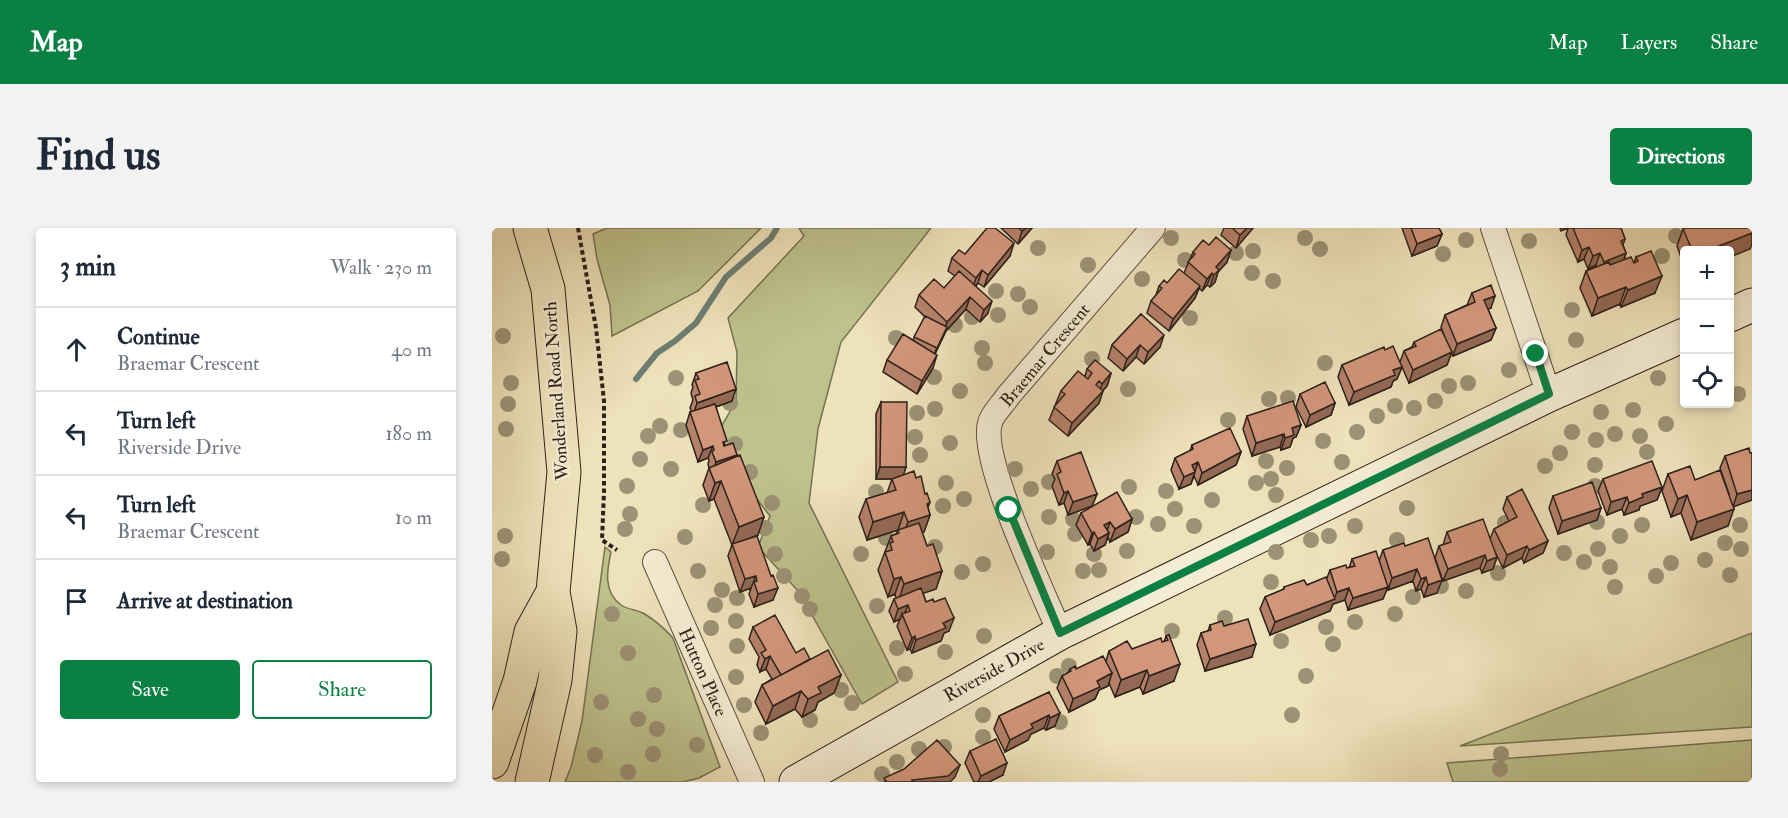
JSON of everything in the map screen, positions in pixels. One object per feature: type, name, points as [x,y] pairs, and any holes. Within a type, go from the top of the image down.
[{"type":"main road","name":"Wonderland Road North","points":[[530,228],[548,289],[564,472],[553,592],[560,631],[555,680],[532,782]]},
{"type":"main road","points":[[1734,313],[1752,305]]},
{"type":"main road","name":"Riverside Drive","points":[[796,782],[1060,633],[1549,394],[1680,337]]},
{"type":"main road","name":"Wonderland Road North","points":[[492,762],[520,681],[531,632],[553,592]]},
{"type":"street","name":"Braemar Crescent","points":[[1060,633],[1000,490],[990,450],[990,423],[1008,396],[1153,228]]},
{"type":"street","points":[[1493,228],[1549,394]]},
{"type":"street","name":"Hutton Place","points":[[656,562],[752,782]]},
{"type":"path","points":[[578,228],[596,328],[604,401],[602,540],[617,550]]},
{"type":"green space","points":[[607,228],[761,228],[698,291],[612,336],[610,305],[597,259],[593,234]]},
{"type":"green space","points":[[799,228],[931,228],[841,342],[818,429],[809,503],[898,682],[862,704],[799,592],[758,547],[770,516],[745,484],[717,434],[736,401],[737,352],[728,318],[804,236]]},
{"type":"green space","points":[[605,547],[611,552],[608,580],[615,600],[623,606],[643,613],[673,638],[720,767],[699,778],[683,782],[565,782],[582,721]]},
{"type":"green space","points":[[1752,633],[1752,727],[1460,746]]},
{"type":"green space","points":[[1752,740],[1752,782],[1453,782],[1447,763]]},
{"type":"building","points":[[987,228],[995,228],[1014,243],[988,275],[982,270],[976,278],[952,258],[959,250],[965,254]]},
{"type":"building","points":[[1232,228],[1247,228],[1240,235]]},
{"type":"building","points":[[1411,228],[1439,228],[1442,234],[1417,244]]},
{"type":"building","points":[[1573,228],[1621,228],[1625,239],[1621,241],[1626,253],[1604,262],[1600,253],[1593,256],[1589,247],[1582,250]]},
{"type":"building","points":[[1752,228],[1752,233],[1719,246],[1690,246],[1683,229]]},
{"type":"building","points":[[1216,237],[1231,250],[1216,267],[1219,270],[1207,279],[1188,262],[1203,240],[1209,245]]},
{"type":"building","points":[[1651,251],[1662,276],[1628,290],[1626,287],[1598,298],[1586,271],[1631,257],[1634,263],[1638,261],[1636,257]]},
{"type":"building","points":[[1179,269],[1200,286],[1173,319],[1151,301],[1162,288],[1159,286],[1164,280],[1167,283]]},
{"type":"building","points":[[959,271],[992,301],[984,310],[970,297],[947,322],[919,295],[934,279],[944,288]]},
{"type":"building","points":[[1491,285],[1495,296],[1484,300],[1496,328],[1457,344],[1445,315],[1475,302],[1472,293]]},
{"type":"building","points":[[1141,314],[1164,335],[1148,352],[1140,345],[1127,359],[1112,345]]},
{"type":"building","points":[[925,316],[947,327],[937,348],[914,337]]},
{"type":"building","points":[[1441,329],[1452,352],[1413,370],[1404,351],[1416,346],[1414,342]]},
{"type":"building","points":[[903,334],[937,355],[922,381],[887,360]]},
{"type":"building","points":[[1393,346],[1402,367],[1393,370],[1395,375],[1354,392],[1342,365],[1384,347],[1385,350]]},
{"type":"building","points":[[1095,360],[1111,373],[1102,384],[1099,381],[1096,385],[1103,391],[1072,423],[1054,407],[1065,394],[1061,391],[1078,371],[1088,379],[1092,373],[1087,369]]},
{"type":"building","points":[[727,362],[736,389],[697,403],[695,396],[700,394],[695,380],[699,379],[696,373]]},
{"type":"building","points":[[1325,382],[1335,403],[1310,415],[1300,394]]},
{"type":"building","points":[[1293,401],[1301,425],[1292,428],[1294,435],[1285,438],[1284,434],[1256,443],[1247,416]]},
{"type":"building","points":[[881,402],[907,402],[906,467],[880,467]]},
{"type":"building","points":[[715,404],[727,441],[723,442],[724,446],[733,443],[737,455],[716,462],[712,452],[713,446],[703,450],[690,412]]},
{"type":"building","points":[[1230,428],[1241,452],[1202,473],[1198,462],[1192,465],[1195,472],[1184,477],[1175,458],[1193,449],[1192,445]]},
{"type":"building","points":[[1749,448],[1752,453],[1752,490],[1737,494],[1725,456]]},
{"type":"building","points":[[1081,452],[1097,494],[1073,502],[1068,491],[1064,493],[1057,474],[1061,472],[1057,461]]},
{"type":"building","points":[[740,455],[764,517],[739,527],[721,481],[715,483],[709,468]]},
{"type":"building","points":[[1652,461],[1662,487],[1642,494],[1643,497],[1629,503],[1627,497],[1611,502],[1603,479]]},
{"type":"building","points":[[1690,466],[1695,480],[1720,470],[1734,509],[1697,522],[1687,495],[1678,499],[1668,474]]},
{"type":"building","points":[[914,471],[916,478],[921,476],[925,494],[927,493],[930,502],[927,504],[930,515],[908,522],[904,512],[873,522],[866,499],[896,490],[892,479]]},
{"type":"building","points":[[1592,482],[1601,508],[1562,521],[1553,496]]},
{"type":"building","points":[[1522,489],[1548,541],[1529,550],[1527,546],[1507,555],[1494,529],[1517,517],[1507,497]]},
{"type":"building","points":[[1117,492],[1132,519],[1115,529],[1110,522],[1104,525],[1109,533],[1098,539],[1081,513]]},
{"type":"building","points":[[1483,519],[1497,557],[1487,561],[1485,555],[1448,569],[1439,546],[1451,542],[1447,532]]},
{"type":"building","points":[[919,523],[927,546],[933,544],[942,571],[904,584],[901,577],[894,579],[885,552],[892,550],[891,536],[899,533],[898,530]]},
{"type":"building","points":[[757,536],[771,576],[773,575],[778,588],[758,594],[754,582],[757,581],[756,576],[745,579],[732,544]]},
{"type":"building","points":[[1428,538],[1442,580],[1428,585],[1426,577],[1421,579],[1417,569],[1392,578],[1383,550],[1404,543],[1405,546]]},
{"type":"building","points":[[1376,551],[1388,587],[1353,598],[1349,588],[1337,592],[1330,570],[1346,565],[1347,568],[1355,566],[1352,559]]},
{"type":"building","points":[[1326,577],[1335,599],[1275,622],[1265,597],[1304,580],[1307,585]]},
{"type":"building","points":[[921,588],[926,602],[945,598],[954,618],[943,623],[946,628],[916,640],[915,636],[912,638],[902,614],[910,611],[908,605],[898,609],[894,599]]},
{"type":"building","points":[[775,615],[796,653],[804,648],[810,659],[781,675],[770,656],[765,659],[761,653],[766,650],[753,627]]},
{"type":"building","points":[[1248,619],[1256,644],[1210,659],[1201,633],[1211,630],[1210,625],[1222,621],[1224,626]]},
{"type":"building","points":[[1169,635],[1180,664],[1149,676],[1147,670],[1121,680],[1109,651],[1127,641],[1132,649],[1161,638],[1162,642],[1168,640],[1166,636]]},
{"type":"building","points":[[828,650],[841,675],[818,687],[821,693],[808,699],[801,691],[773,706],[762,685]]},
{"type":"building","points":[[1103,656],[1112,673],[1097,681],[1100,687],[1073,699],[1062,676],[1075,666],[1076,669]]},
{"type":"building","points":[[1049,692],[1060,713],[1050,718],[1049,715],[1031,724],[1033,728],[1010,740],[999,716]]},
{"type":"building","points":[[996,739],[1007,763],[981,776],[970,751]]},
{"type":"building","points":[[937,740],[960,765],[948,776],[912,780],[911,782],[884,782],[886,781],[884,778],[904,769]]},
{"type":"waterway","points":[[636,379],[657,353],[696,323],[726,277],[771,238],[777,228]]},
{"type":"route","points":[[1009,510],[1060,633],[1549,394],[1536,354]]}]
